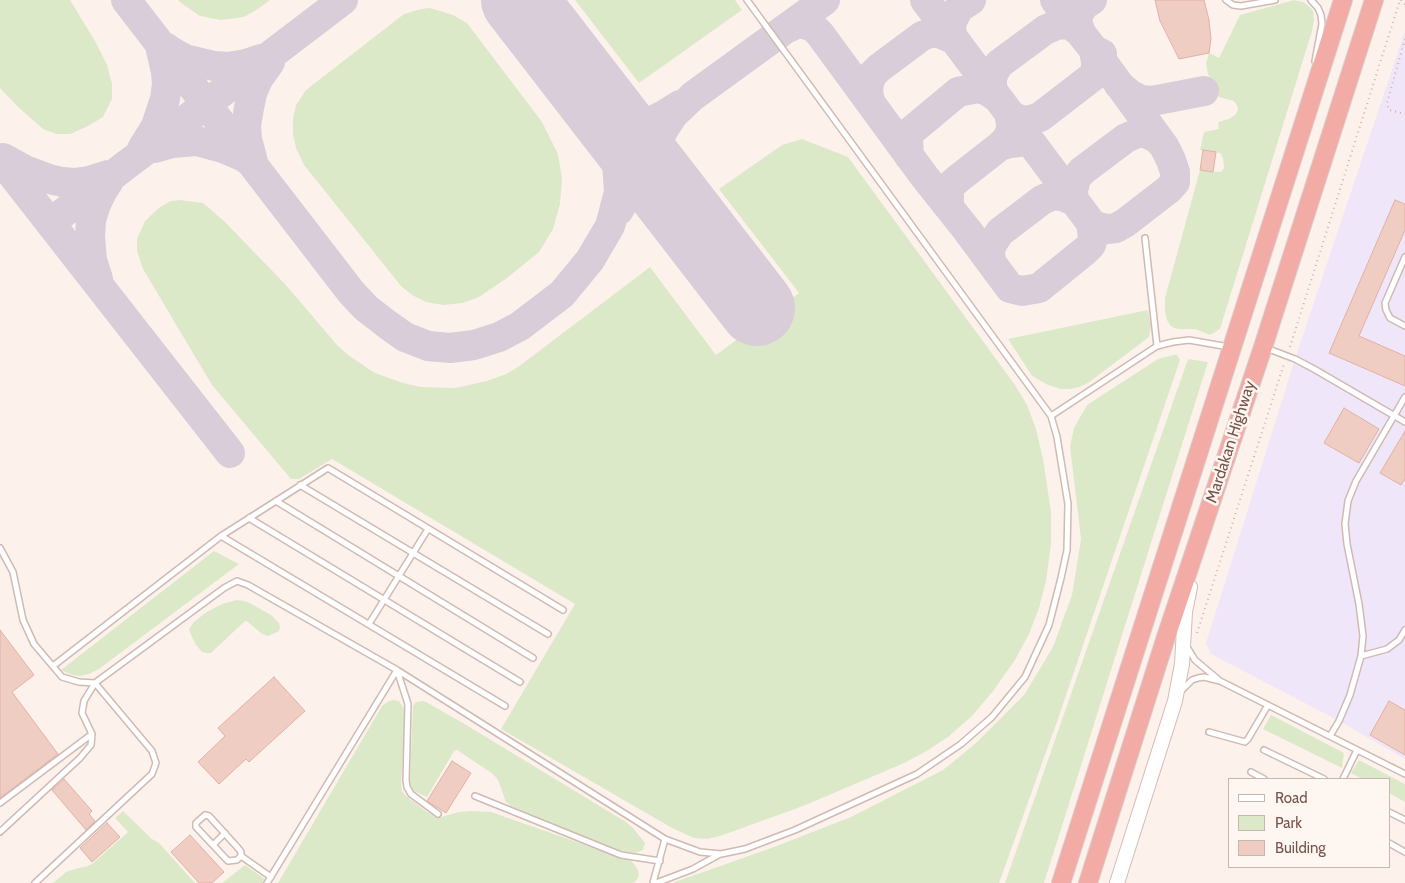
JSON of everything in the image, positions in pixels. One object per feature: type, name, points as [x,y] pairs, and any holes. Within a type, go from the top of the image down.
[{"type":"highway","name":"Mardakan Highway","points":[[1061,883],[1342,0]]},
{"type":"highway","name":"Mardakan Highway","points":[[1088,883],[1166,637],[1263,347],[1374,0]]},
{"type":"street","points":[[1117,883],[1175,701],[1182,664],[1186,603],[1205,520]]},
{"type":"lane","points":[[654,883],[693,869],[721,854],[744,849],[795,830],[917,774],[961,744],[992,718],[1025,677],[1049,625],[1067,550],[1068,504],[1058,437],[1051,416],[746,0]]},
{"type":"lane","points":[[1226,0],[1241,6],[1275,0]]},
{"type":"lane","points":[[1306,116],[1322,24],[1318,8],[1311,0]]},
{"type":"lane","points":[[1145,238],[1158,346]]},
{"type":"lane","points":[[1405,257],[1385,303],[1390,318],[1405,326]]},
{"type":"lane","points":[[1051,416],[1158,346],[1189,340],[1232,348]]},
{"type":"lane","points":[[1263,347],[1314,369],[1405,422]]},
{"type":"lane","points":[[1330,736],[1339,721],[1350,695],[1361,656],[1363,636],[1359,604],[1347,544],[1345,524],[1348,502],[1356,481],[1405,397]]},
{"type":"lane","points":[[52,666],[221,536],[328,468],[563,610]]},
{"type":"lane","points":[[300,486],[548,634]]},
{"type":"lane","points":[[276,501],[533,658]]},
{"type":"lane","points":[[249,518],[520,682]]},
{"type":"lane","points":[[369,624],[428,529]]},
{"type":"lane","points":[[221,536],[505,706]]},
{"type":"lane","points":[[0,548],[12,572],[23,620],[34,644],[62,677],[79,682],[95,683],[152,751],[156,763],[152,774],[35,883]]},
{"type":"lane","points":[[0,832],[80,758],[91,745],[92,734],[82,713],[84,701],[95,683],[224,588],[237,581],[248,585],[397,670],[665,839],[700,852],[721,854]]},
{"type":"lane","points":[[1361,656],[1387,649],[1400,640],[1405,630]]},
{"type":"lane","points":[[1184,635],[1190,654],[1220,680],[1405,774]]},
{"type":"lane","points":[[397,670],[408,704],[407,787],[411,794],[438,814]]},
{"type":"lane","points":[[267,883],[397,670]]},
{"type":"lane","points":[[1175,701],[1180,691],[1192,680],[1204,677],[1220,680]]},
{"type":"lane","points":[[1209,732],[1245,742],[1268,705]]},
{"type":"lane","points":[[0,803],[92,734]]},
{"type":"lane","points":[[1264,750],[1322,778]]},
{"type":"lane","points":[[1343,778],[1357,750]]},
{"type":"lane","points":[[1251,772],[1262,778]]},
{"type":"lane","points":[[475,796],[621,855],[660,861]]},
{"type":"lane","points":[[1390,812],[1405,820]]},
{"type":"lane","points":[[241,856],[237,860],[228,861],[196,827],[199,819],[205,815],[209,816],[238,848],[241,856],[271,877]]},
{"type":"lane","points":[[212,845],[225,833]]},
{"type":"lane","points":[[654,883],[665,839]]},
{"type":"lane","points":[[1390,844],[1405,852]]},
{"type":"path","points":[[1190,654],[1400,0],[1405,5]]},
{"type":"path","points":[[1405,39],[1386,103],[1389,110],[1405,114]]},
{"type":"shaded area","points":[[1405,31],[1405,759],[1339,721],[1211,654],[1206,643],[1295,359]]},
{"type":"green space","points":[[0,0],[70,0],[107,65],[112,84],[112,99],[103,117],[70,134],[56,134],[43,129],[0,88]]},
{"type":"green space","points":[[178,0],[270,0],[244,17],[221,20],[200,16]]},
{"type":"green space","points":[[575,0],[735,0],[742,10],[639,83]]},
{"type":"green space","points":[[1294,0],[1303,2],[1313,11],[1312,31],[1220,329],[1210,335],[1195,329],[1174,328],[1167,320],[1165,298],[1200,170],[1219,172],[1224,168],[1223,158],[1220,153],[1200,150],[1204,132],[1219,129],[1218,122],[1229,119],[1238,110],[1234,101],[1219,97],[1208,74],[1206,63],[1209,53],[1219,58],[1240,15]]},
{"type":"green space","points":[[430,8],[453,15],[467,23],[542,122],[558,154],[562,179],[560,204],[553,229],[539,252],[507,278],[479,297],[463,303],[443,305],[426,302],[412,295],[401,286],[304,165],[296,148],[293,134],[293,119],[296,105],[306,90],[404,14]]},
{"type":"green space","points":[[802,139],[848,157],[1015,385],[1027,405],[1036,429],[1043,459],[1051,512],[1051,544],[1046,581],[1039,608],[1029,634],[1015,660],[972,716],[948,737],[902,764],[803,806],[720,836],[707,839],[694,838],[672,828],[501,729],[575,604],[332,459],[299,479],[291,479],[212,385],[143,269],[137,251],[137,239],[145,221],[160,207],[171,201],[180,200],[203,203],[225,222],[285,284],[337,345],[348,355],[375,373],[421,387],[455,388],[487,381],[506,374],[518,367],[650,267],[716,355],[799,293],[719,189],[782,145]]},
{"type":"green space","points":[[1148,310],[1151,326],[1149,337],[1088,383],[1071,389],[1061,389],[1048,385],[1032,376],[1008,339]]},
{"type":"green space","points":[[1177,355],[1180,360],[1059,716],[999,883],[672,883],[774,847],[851,817],[943,770],[976,743],[1024,695],[1053,647],[1072,595],[1081,539],[1070,446],[1074,428],[1087,405],[1158,359]]},
{"type":"green space","points":[[1188,359],[1208,362],[1044,883],[1005,883]]},
{"type":"green space","points":[[214,551],[239,564],[99,669],[80,676],[61,670]]},
{"type":"green space","points":[[237,600],[248,602],[271,615],[279,623],[279,631],[268,636],[262,634],[245,621],[211,653],[202,652],[196,645],[189,629],[205,613],[222,604]]},
{"type":"green space","points":[[393,700],[399,701],[406,716],[402,791],[427,812],[438,818],[459,812],[491,812],[631,861],[638,870],[639,875],[636,881],[633,883],[278,883],[382,706]]},
{"type":"green space","points":[[423,701],[463,723],[626,822],[645,843],[643,850],[635,853],[621,851],[511,806],[506,802],[498,780],[493,774],[457,750],[454,751],[427,797],[414,791],[410,784],[413,706],[416,702]]},
{"type":"green space","points":[[1271,715],[1344,753],[1342,768],[1263,729]]},
{"type":"green space","points":[[1359,760],[1405,784],[1405,802],[1390,794],[1390,778],[1360,778],[1351,773]]},
{"type":"green space","points":[[123,811],[152,839],[159,843],[195,883],[53,883],[66,872],[92,864],[128,832],[115,818]]},
{"type":"green space","points":[[245,865],[264,879],[263,883],[222,883]]},
{"type":"building","points":[[1155,0],[1204,0],[1211,39],[1209,53],[1179,59],[1160,21]]},
{"type":"building","points":[[1203,150],[1216,152],[1213,172],[1200,170]]},
{"type":"building","points":[[1395,200],[1405,204],[1405,230],[1359,336],[1405,356],[1405,386],[1329,353]]},
{"type":"building","points":[[1344,408],[1379,429],[1359,463],[1324,443]]},
{"type":"building","points":[[1405,431],[1405,479],[1401,485],[1380,473]]},
{"type":"building","points":[[0,630],[34,675],[12,692],[58,754],[0,798]]},
{"type":"building","points":[[274,677],[305,711],[249,762],[246,759],[219,784],[198,762],[225,736],[218,728]]},
{"type":"building","points":[[1389,701],[1405,710],[1405,755],[1370,735]]},
{"type":"building","points":[[452,761],[471,773],[446,813],[427,801]]},
{"type":"building","points":[[64,779],[92,811],[89,814],[95,821],[86,830],[52,790]]},
{"type":"building","points":[[107,823],[120,837],[92,862],[80,848]]},
{"type":"building","points":[[190,835],[224,872],[212,883],[199,883],[171,852]]},
{"type":"taxiway","points":[[126,0],[351,292],[366,308],[405,337],[428,346],[450,348],[474,345],[499,337],[520,326],[562,294],[590,260],[610,226],[619,192],[617,161],[609,116]]},
{"type":"taxiway","points":[[50,223],[343,0]]},
{"type":"taxiway","points":[[619,210],[673,115],[693,96],[825,0]]},
{"type":"taxiway","points":[[785,29],[796,24],[804,24],[813,27],[820,34],[924,176],[1010,288],[1022,291],[1039,288],[1091,245],[1093,238],[1091,223],[925,0]]},
{"type":"taxiway","points":[[953,39],[952,21],[959,8],[971,0]]},
{"type":"taxiway","points":[[1055,0],[1164,146],[1175,172],[1175,182],[1169,189],[1125,223],[1116,228],[1107,229],[1091,223]]},
{"type":"taxiway","points":[[995,96],[992,79],[999,64],[1045,30],[1056,25],[1065,24],[1072,26],[1081,33],[1077,22],[1079,13],[1084,5],[1092,0]]},
{"type":"taxiway","points":[[870,102],[869,83],[872,75],[879,68],[922,36],[930,33],[939,33],[953,39]]},
{"type":"taxiway","points":[[142,149],[156,126],[165,99],[166,72],[160,46]]},
{"type":"taxiway","points":[[165,47],[185,59],[214,66],[228,67],[261,59]]},
{"type":"taxiway","points":[[1000,146],[1007,139],[1011,130],[1009,114],[1023,121],[1040,117],[1092,77],[1096,70],[1094,50],[1102,54]]},
{"type":"taxiway","points":[[253,162],[247,139],[246,125],[252,93],[258,79],[270,62]]},
{"type":"taxiway","points":[[1119,85],[1131,95],[1141,100],[1152,101],[1204,91]]},
{"type":"taxiway","points":[[909,156],[908,138],[910,132],[958,92],[977,88],[986,90],[995,96]]},
{"type":"taxiway","points":[[609,116],[625,123],[638,124],[652,121],[680,105]]},
{"type":"taxiway","points":[[991,262],[990,252],[992,244],[1000,232],[1042,200],[1051,196],[1060,195],[1074,201],[1073,191],[1076,178],[1082,171],[1126,138],[1138,133],[1146,133],[1156,138],[1164,146]]},
{"type":"taxiway","points":[[154,148],[172,143],[197,141],[223,148],[248,160]]},
{"type":"taxiway","points":[[949,207],[949,190],[951,185],[1000,146],[1019,142]]},
{"type":"taxiway","points":[[3,158],[25,170],[62,182],[89,181],[108,175]]},
{"type":"taxiway","points":[[0,159],[230,453]]},
{"type":"taxiway","points":[[98,279],[92,260],[91,220],[96,204],[109,181]]},
{"type":"runway","points":[[519,0],[757,308]]}]
